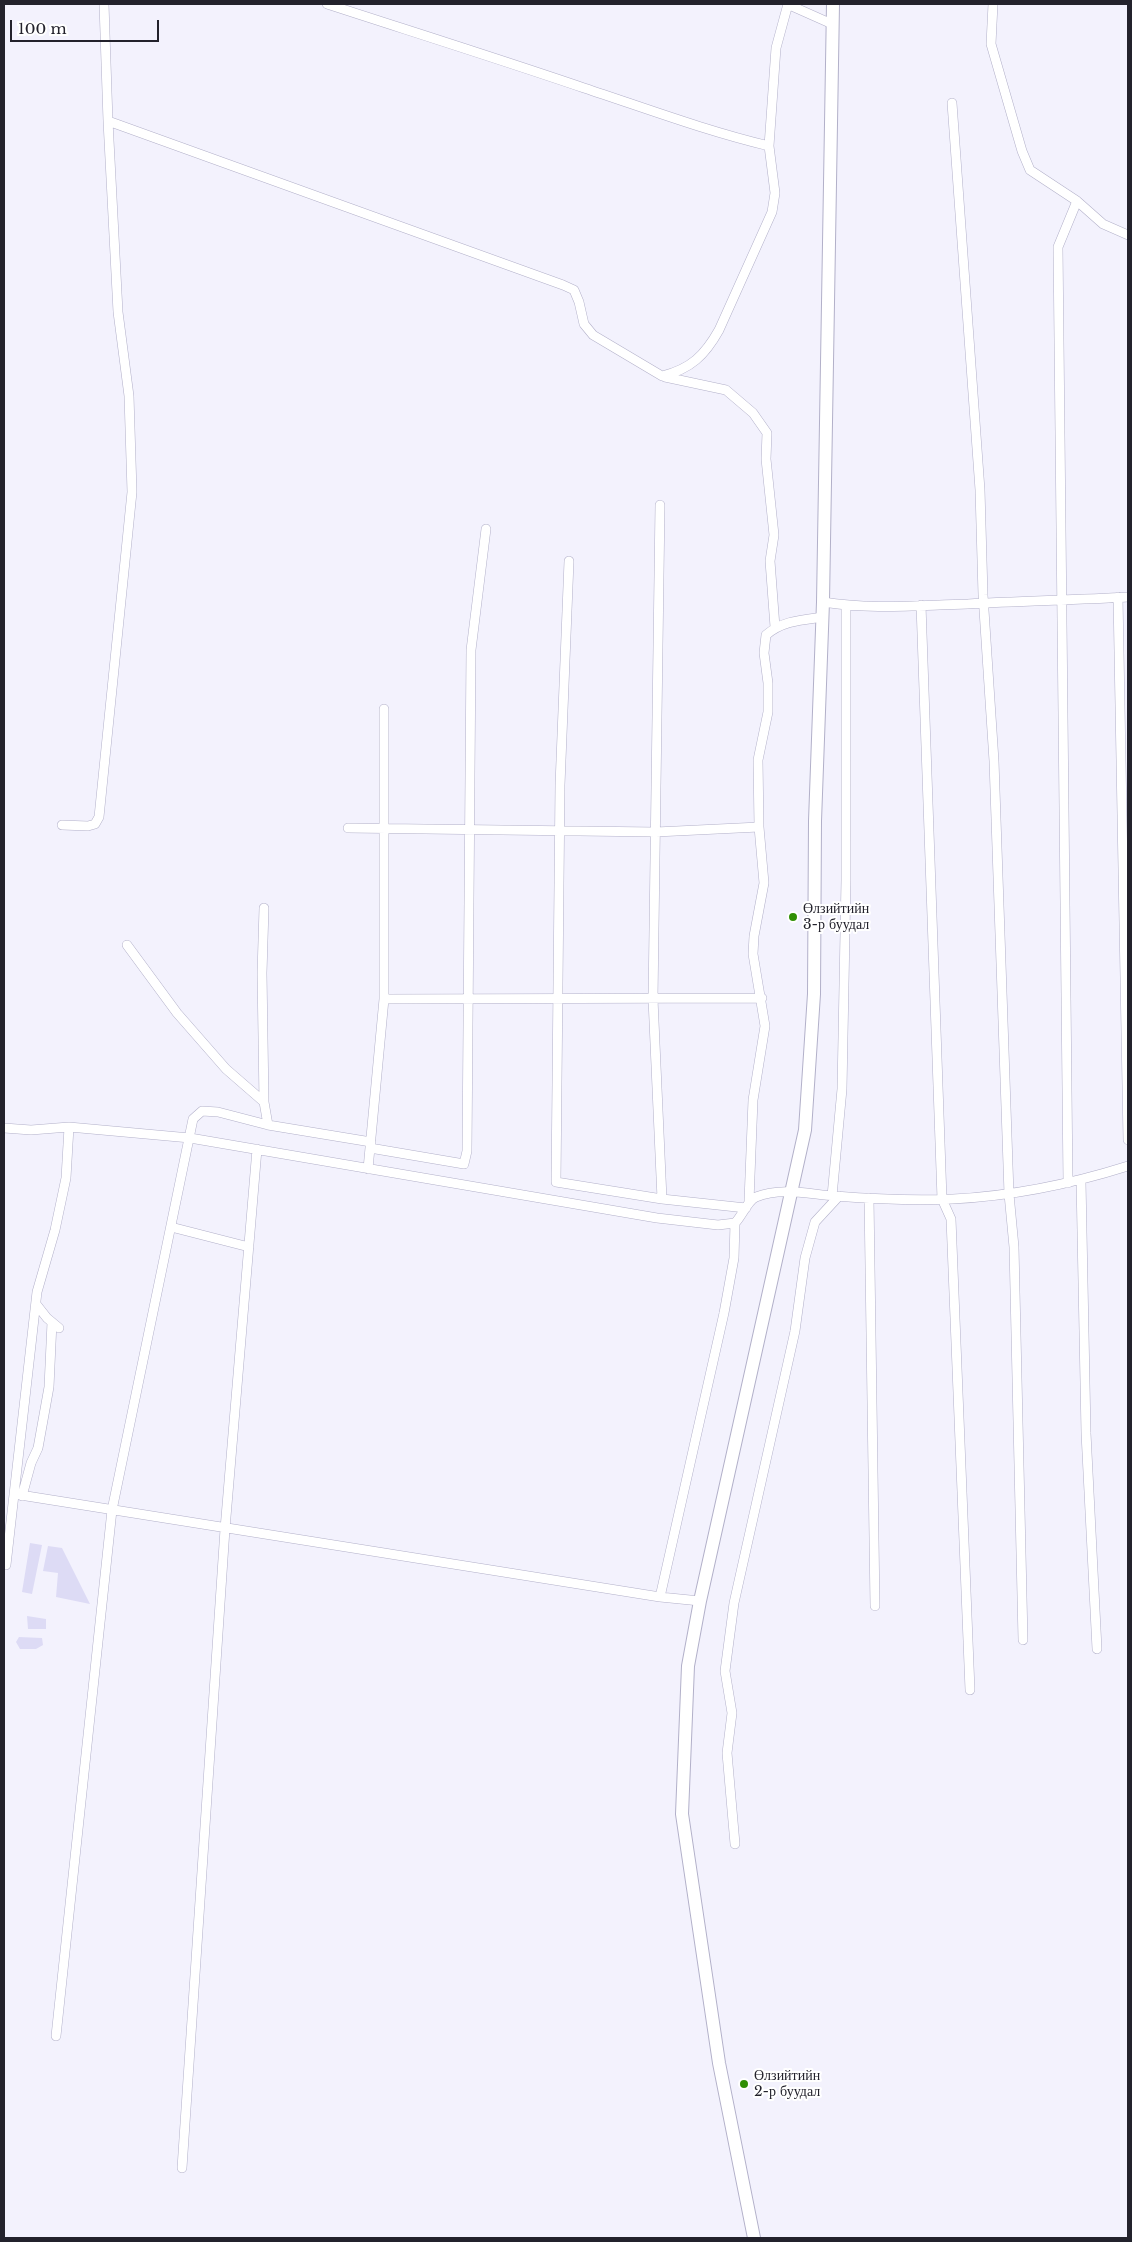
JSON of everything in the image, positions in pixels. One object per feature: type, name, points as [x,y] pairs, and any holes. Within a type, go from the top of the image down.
[{"type":"main road","points":[[754,2238],[719,2063],[682,1814],[688,1666],[700,1601],[793,1191],[805,1130],[814,994],[815,821],[823,617],[833,4]]},
{"type":"street","points":[[62,826],[88,826],[95,824],[99,817],[132,492],[129,396],[118,312],[104,4]]},
{"type":"street","points":[[327,4],[432,37],[654,113],[738,139],[769,146]]},
{"type":"street","points":[[662,376],[680,372],[709,347],[755,252],[772,212],[775,193],[769,146],[776,48],[787,4],[832,24]]},
{"type":"street","points":[[993,4],[992,44],[1022,152],[1030,170],[1077,201],[1103,224],[1128,234]]},
{"type":"street","points":[[952,103],[980,490],[984,603],[994,761],[1010,1194],[1014,1247],[1023,1640]]},
{"type":"street","points":[[108,121],[563,284],[574,290],[584,324],[593,335],[662,376],[726,390],[753,412],[767,433],[766,460],[774,535],[770,561],[775,627]]},
{"type":"street","points":[[1068,1183],[1060,601],[1058,247],[1077,201]]},
{"type":"street","points":[[660,505],[653,999],[662,1199]]},
{"type":"street","points":[[56,2036],[112,1510],[193,1118],[202,1111],[218,1112],[268,1125],[464,1164],[467,1151],[471,650],[486,529]]},
{"type":"street","points":[[569,561],[556,1000],[556,1182],[662,1199],[747,1205]]},
{"type":"street","points":[[1118,597],[1128,1140]]},
{"type":"street","points":[[823,602],[846,606],[921,606],[1128,597]]},
{"type":"street","points":[[735,1844],[726,1753],[732,1713],[725,1671],[734,1604],[795,1331],[805,1258],[815,1222],[835,1196],[842,1069],[846,880],[846,606]]},
{"type":"street","points":[[921,606],[942,1199],[951,1219],[970,1690]]},
{"type":"street","points":[[747,1205],[753,1100],[766,1026],[753,954],[754,936],[764,883],[759,826],[758,760],[768,712],[768,683],[764,653],[766,635],[775,627],[791,621],[823,617]]},
{"type":"street","points":[[368,1169],[384,999],[384,708]]},
{"type":"street","points":[[348,828],[656,832],[759,826]]},
{"type":"street","points":[[264,908],[262,973],[264,1102],[268,1125]]},
{"type":"street","points":[[127,945],[177,1013],[226,1069],[264,1102]]},
{"type":"street","points":[[384,999],[762,998]]},
{"type":"street","points":[[4,1128],[32,1130],[68,1127],[190,1138],[657,1218],[718,1225],[735,1223]]},
{"type":"street","points":[[6,1566],[18,1495],[36,1304],[66,1178],[68,1127]]},
{"type":"street","points":[[182,2168],[225,1529],[257,1149]]},
{"type":"street","points":[[660,1597],[724,1313],[734,1258],[735,1223],[747,1205],[756,1197],[793,1191],[869,1198],[942,1199],[1010,1194],[1081,1181],[1128,1166]]},
{"type":"street","points":[[1081,1181],[1086,1433],[1097,1649]]},
{"type":"street","points":[[869,1198],[875,1606]]},
{"type":"street","points":[[171,1227],[249,1247]]},
{"type":"street","points":[[18,1495],[38,1448],[49,1386],[55,1325],[36,1304]]},
{"type":"street","points":[[18,1495],[660,1597],[700,1601]]},
{"type":"shaded area","points":[[30,1543],[42,1545],[32,1594],[22,1592]]},
{"type":"shaded area","points":[[48,1546],[62,1548],[90,1604],[56,1597],[58,1573],[43,1571]]},
{"type":"shaded area","points":[[27,1616],[46,1619],[46,1629],[28,1629]]},
{"type":"shaded area","points":[[19,1637],[42,1638],[43,1645],[36,1649],[20,1649],[16,1642]]},
{"type":"place","name":"Өлзийтийн 3-р буудал","points":[[793,917]]},
{"type":"place","name":"Өлзийтийн 2-р буудал","points":[[744,2084]]}]
